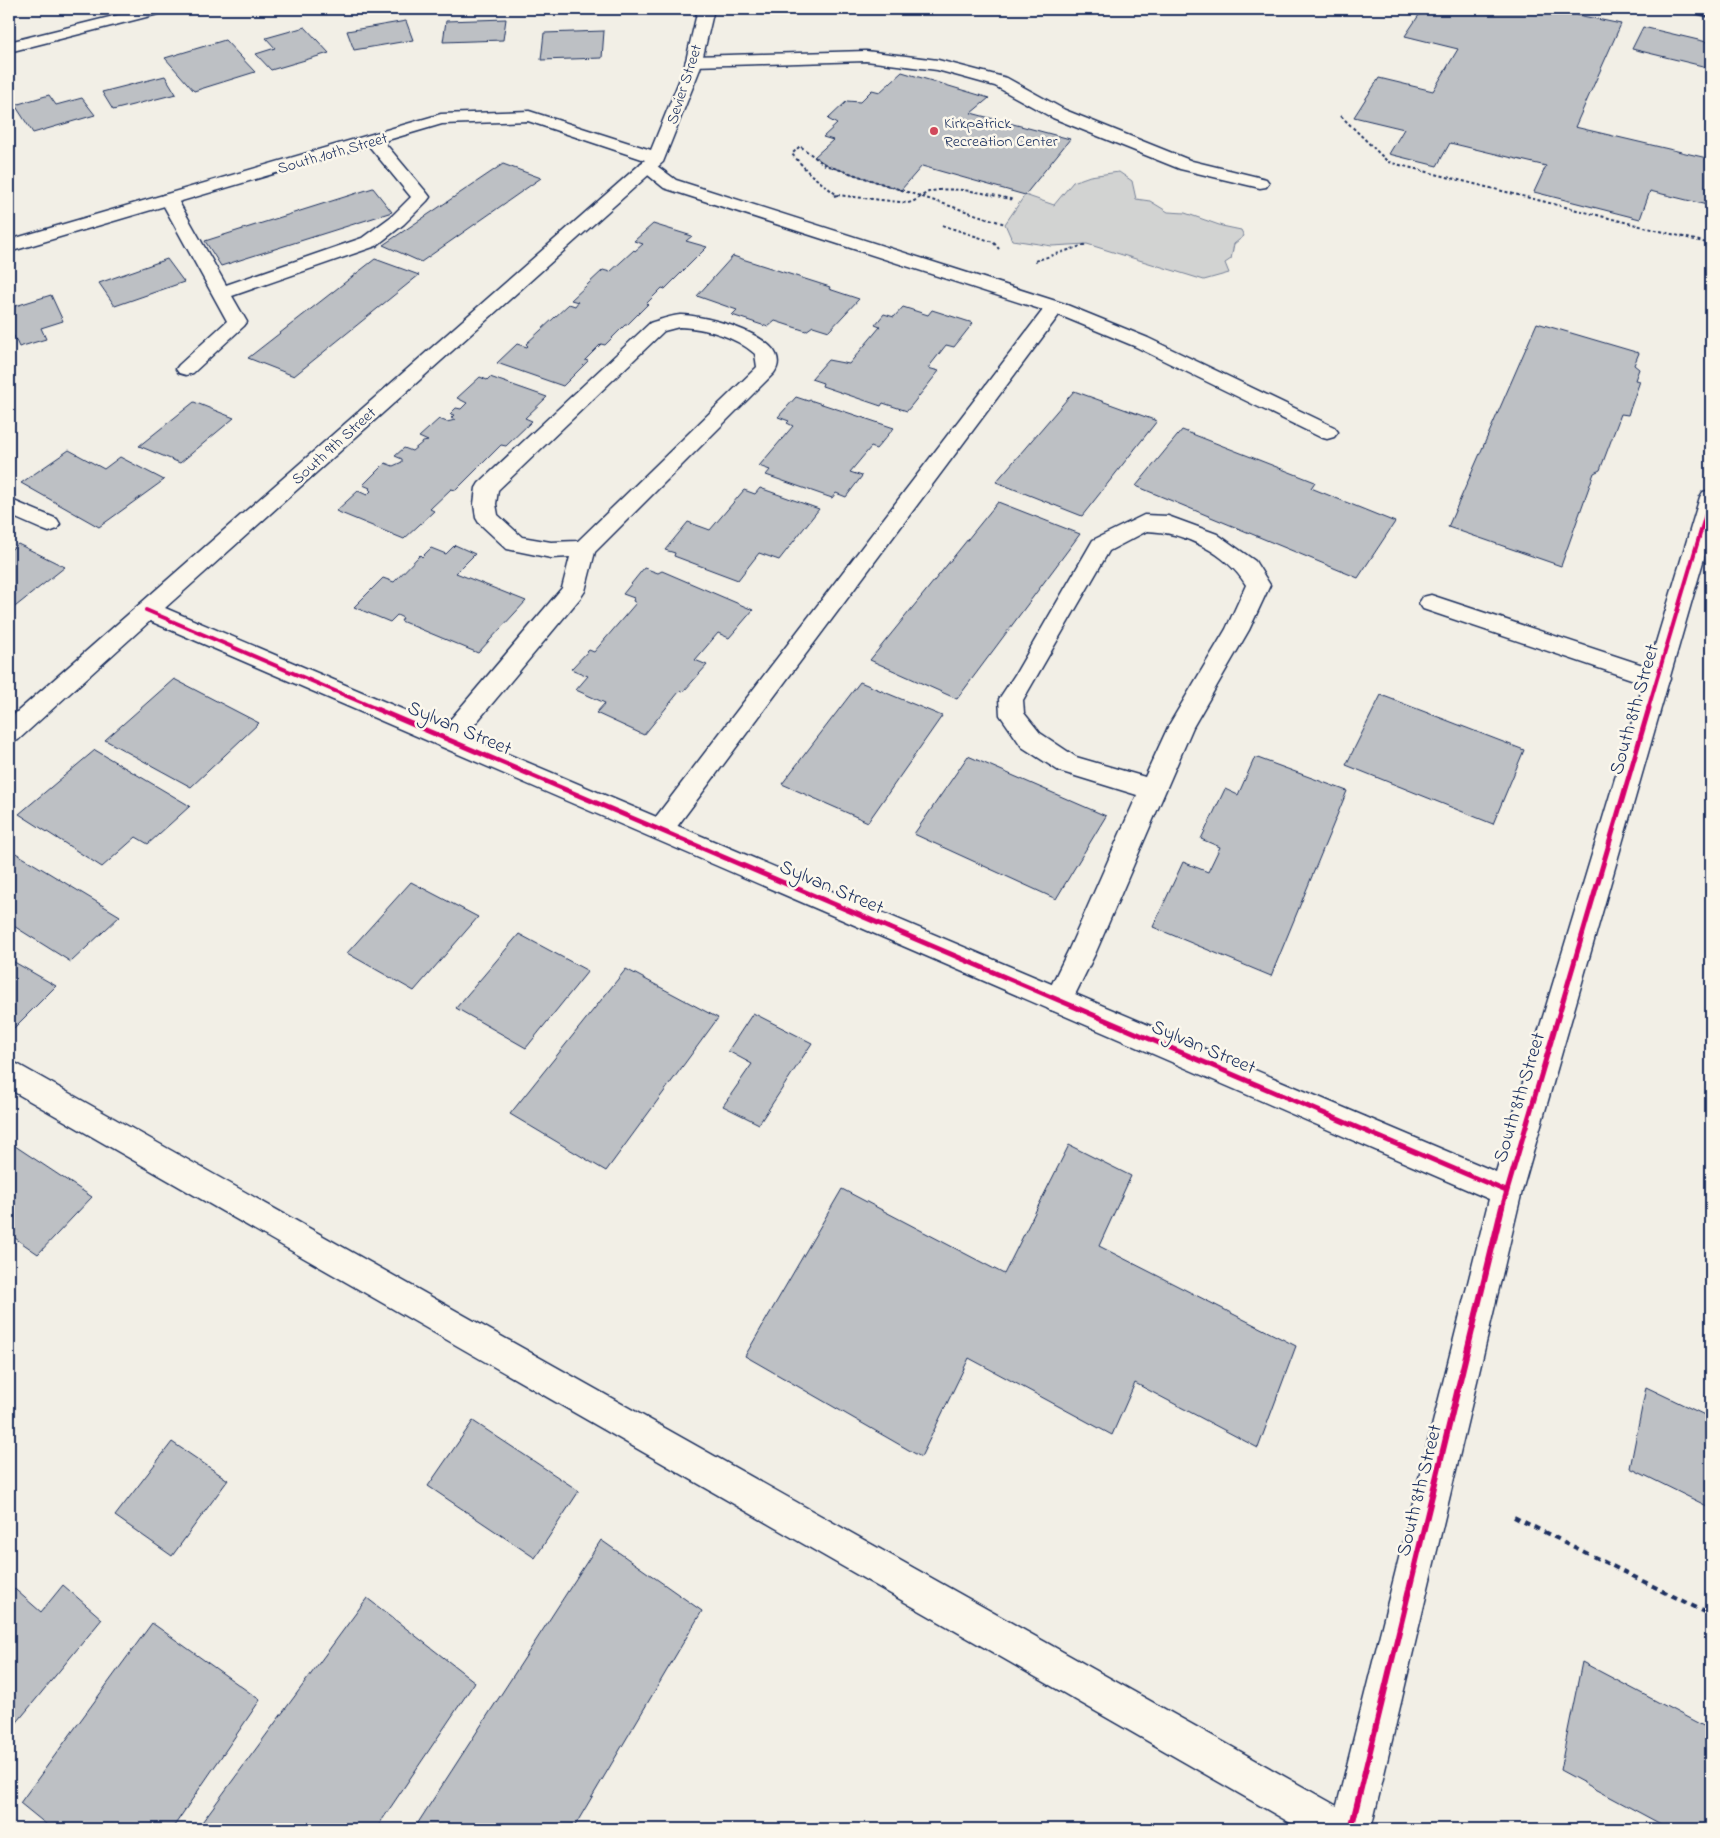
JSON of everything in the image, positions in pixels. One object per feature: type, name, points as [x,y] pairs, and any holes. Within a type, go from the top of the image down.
[{"type":"street","points":[[9,47],[160,9]]},
{"type":"street","name":"Sevier Street","points":[[652,162],[694,61],[706,9]]},
{"type":"street","points":[[1698,9],[1711,12]]},
{"type":"street","points":[[694,61],[866,56],[938,65],[1001,82],[1059,114],[1186,165],[1260,183]]},
{"type":"street","name":"South 10th Street","points":[[9,246],[442,120],[529,116],[652,162],[670,184],[1055,307],[1141,342],[1327,432]]},
{"type":"street","points":[[222,293],[369,242],[398,220],[421,197],[373,140]]},
{"type":"street","name":"South 9th Street","points":[[9,733],[652,162]]},
{"type":"street","points":[[169,199],[237,322],[186,369]]},
{"type":"street","points":[[661,830],[1055,307]]},
{"type":"street","points":[[448,739],[573,591],[584,549],[767,368],[767,359],[762,349],[744,337],[706,324],[680,321],[657,327],[487,488],[485,504],[487,518],[515,543],[551,550],[584,549]]},
{"type":"street","name":"South 8th Street","points":[[1351,1829],[1506,1192],[1711,497]]},
{"type":"street","points":[[9,506],[49,524]]},
{"type":"street","points":[[1058,1000],[1082,952],[1154,790],[1181,725],[1237,630],[1258,585],[1247,567],[1209,539],[1168,524],[1144,523],[1101,546],[1025,679],[1011,699],[1012,715],[1031,740],[1068,764],[1154,790]]},
{"type":"street","points":[[1431,603],[1658,679]]},
{"type":"street","name":"Sylvan Street","points":[[146,610],[1506,1192]]},
{"type":"street","points":[[9,1074],[1339,1829]]},
{"type":"path","points":[[1341,116],[1388,162],[1711,244]]},
{"type":"path","points":[[1005,224],[920,196],[824,165],[800,146],[792,154],[810,174],[837,194],[894,202],[915,202],[920,196],[930,191],[952,191],[1000,196],[1014,200]]},
{"type":"path","points":[[832,197],[837,194]]},
{"type":"path","points":[[942,225],[994,242],[1001,251]]},
{"type":"path","points":[[1031,262],[1087,244]]},
{"type":"path","points":[[1514,1516],[1711,1615]]},
{"type":"shaded area","points":[[1119,172],[1132,181],[1136,199],[1150,201],[1168,212],[1185,213],[1222,226],[1241,230],[1244,236],[1234,244],[1231,259],[1225,263],[1229,273],[1204,280],[1087,244],[1052,246],[1012,240],[1005,224],[1025,195],[1054,205],[1073,182],[1090,176]]},
{"type":"building","points":[[1423,9],[1456,9],[1473,12],[1475,9],[1549,9],[1621,24],[1575,127],[1711,159],[1711,206],[1650,191],[1640,219],[1534,192],[1546,166],[1450,143],[1437,166],[1389,154],[1404,129],[1354,117],[1379,78],[1433,91],[1458,49],[1405,36]]},
{"type":"building","points":[[506,19],[503,40],[443,42],[446,21]]},
{"type":"building","points":[[406,21],[413,40],[354,50],[347,31]]},
{"type":"building","points":[[305,27],[329,53],[271,70],[256,54],[275,48],[266,38]]},
{"type":"building","points":[[1643,27],[1711,43],[1711,68],[1632,49]]},
{"type":"building","points":[[604,31],[602,58],[541,60],[544,33]]},
{"type":"building","points":[[225,40],[255,72],[194,91],[165,58]]},
{"type":"building","name":"Kirkpatrick Recreation Center","points":[[902,72],[989,98],[971,113],[1070,139],[1025,195],[922,166],[901,190],[831,167],[814,157],[833,140],[823,137],[837,124],[828,119],[847,101],[860,102],[872,90],[880,92]]},
{"type":"building","points":[[165,76],[176,94],[113,110],[102,92]]},
{"type":"building","points":[[49,95],[56,105],[82,98],[95,115],[33,133],[15,105]]},
{"type":"building","points":[[503,164],[541,178],[421,262],[383,245]]},
{"type":"building","points":[[373,188],[392,212],[221,266],[205,241]]},
{"type":"building","points":[[653,224],[692,236],[686,241],[707,247],[665,289],[662,288],[627,325],[605,345],[601,344],[585,360],[588,361],[563,386],[497,363],[517,344],[527,347],[526,344],[569,304],[575,306],[578,302],[571,300],[603,270],[610,272],[643,244],[634,241]]},
{"type":"building","points":[[733,256],[830,287],[829,289],[859,299],[829,331],[813,326],[806,331],[775,321],[768,327],[732,315],[737,310],[697,296]]},
{"type":"building","points":[[167,259],[184,282],[115,306],[99,283]]},
{"type":"building","points":[[375,259],[419,275],[294,376],[248,358]]},
{"type":"building","points":[[51,295],[63,321],[41,328],[46,339],[19,347],[14,336],[9,338],[9,308]]},
{"type":"building","points":[[903,307],[928,315],[932,310],[973,323],[954,347],[946,345],[928,368],[939,371],[907,411],[883,403],[881,406],[822,386],[823,383],[811,379],[828,360],[849,364],[880,327],[875,325],[884,314],[894,317]]},
{"type":"building","points":[[1537,323],[1639,353],[1634,365],[1639,369],[1635,380],[1640,381],[1628,415],[1621,414],[1600,470],[1594,473],[1561,566],[1448,527]]},
{"type":"building","points":[[480,377],[487,380],[490,377],[547,397],[525,418],[532,421],[506,446],[501,445],[456,490],[451,489],[430,509],[434,511],[404,539],[336,511],[358,491],[367,495],[371,491],[370,488],[363,485],[385,463],[393,466],[402,462],[402,459],[395,456],[404,448],[412,451],[423,442],[428,441],[419,437],[439,419],[447,422],[455,420],[451,418],[454,415],[450,414],[456,408],[461,409],[467,403],[457,398]]},
{"type":"building","points":[[1074,391],[1157,421],[1082,516],[996,482]]},
{"type":"building","points":[[796,397],[894,428],[876,449],[871,447],[850,472],[862,476],[846,497],[836,493],[832,498],[766,475],[770,470],[759,466],[793,426],[787,423],[789,421],[778,417]]},
{"type":"building","points":[[194,402],[234,418],[180,463],[139,446]]},
{"type":"building","points":[[1182,430],[1315,482],[1311,488],[1395,522],[1358,578],[1136,486]]},
{"type":"building","points":[[69,450],[104,469],[120,457],[164,480],[99,527],[21,483]]},
{"type":"building","points":[[760,488],[819,509],[779,560],[759,553],[738,580],[674,556],[675,553],[665,550],[688,522],[710,530],[744,490],[755,494]]},
{"type":"building","points":[[998,502],[1080,534],[957,699],[870,660]]},
{"type":"building","points":[[18,544],[65,567],[11,610],[9,608],[9,551]]},
{"type":"building","points":[[455,545],[475,554],[456,573],[526,601],[478,653],[401,621],[403,618],[397,615],[390,622],[354,607],[383,578],[394,582],[420,555],[422,557],[431,548],[446,554]]},
{"type":"building","points":[[644,568],[658,573],[662,571],[753,610],[729,638],[718,633],[695,660],[707,665],[685,690],[679,692],[644,735],[596,713],[605,703],[576,690],[588,676],[571,669],[589,650],[594,652],[636,603],[633,601],[634,598],[623,594]]},
{"type":"building","points":[[174,679],[259,723],[191,787],[105,740]]},
{"type":"building","points":[[860,682],[942,716],[868,822],[782,784]]},
{"type":"building","points":[[1381,695],[1524,750],[1493,824],[1346,765]]},
{"type":"building","points":[[95,750],[190,806],[148,844],[136,837],[102,867],[19,814]]},
{"type":"building","points":[[968,756],[1106,816],[1056,899],[914,834]]},
{"type":"building","points":[[1255,757],[1347,791],[1271,976],[1153,927],[1183,862],[1208,872],[1220,847],[1201,839],[1225,789],[1238,795]]},
{"type":"building","points":[[9,849],[120,916],[71,962],[9,923]]},
{"type":"building","points":[[411,882],[478,917],[414,991],[347,953]]},
{"type":"building","points":[[519,934],[588,971],[526,1048],[456,1008]]},
{"type":"building","points":[[9,959],[56,986],[9,1033]]},
{"type":"building","points":[[626,969],[718,1018],[606,1171],[510,1114]]},
{"type":"building","points":[[753,1013],[812,1043],[759,1124],[723,1106],[752,1064],[728,1051]]},
{"type":"building","points":[[9,1142],[92,1197],[38,1254],[9,1234]]},
{"type":"building","points":[[1069,1145],[1131,1176],[1099,1246],[1296,1346],[1258,1448],[1135,1383],[1112,1435],[969,1358],[921,1457],[745,1356],[842,1189],[1004,1274]]},
{"type":"building","points":[[1646,1387],[1711,1418],[1711,1508],[1630,1468]]},
{"type":"building","points":[[473,1421],[579,1491],[535,1558],[428,1486]]},
{"type":"building","points":[[172,1442],[228,1480],[172,1556],[115,1516]]},
{"type":"building","points":[[601,1540],[702,1611],[573,1829],[414,1829]]},
{"type":"building","points":[[9,1584],[41,1612],[63,1585],[102,1619],[9,1732]]},
{"type":"building","points":[[367,1598],[475,1682],[376,1829],[197,1829]]},
{"type":"building","points":[[152,1623],[260,1700],[172,1829],[52,1829],[20,1803]]},
{"type":"building","points":[[1582,1662],[1711,1730],[1711,1829],[1670,1829],[1560,1770]]},
{"type":"cycle path","points":[[1351,1829],[1506,1191],[1711,497]]},
{"type":"cycle path","points":[[146,610],[1506,1191]]},
{"type":"place","name":"Kirkpatrick Recreation Center","points":[[934,131]]}]
